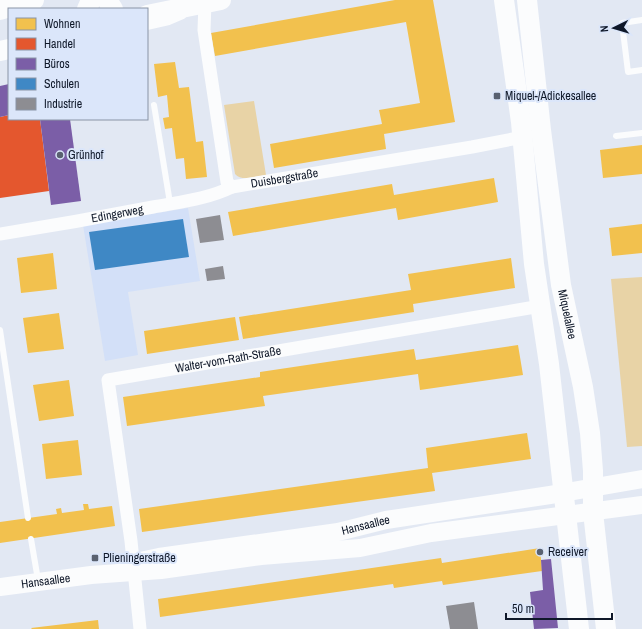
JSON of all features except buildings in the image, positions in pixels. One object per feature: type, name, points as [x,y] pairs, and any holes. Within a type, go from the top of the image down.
[{"type":"main road","points":[[0,10],[34,0]]},
{"type":"main road","name":"Miquelallee","points":[[527,0],[541,130],[561,285],[583,387],[590,439],[593,512],[606,629]]},
{"type":"main road","points":[[90,8],[106,3]]},
{"type":"main road","points":[[148,15],[205,3]]},
{"type":"main road","name":"Miquelallee","points":[[501,4],[523,137],[534,264],[542,306],[579,629]]},
{"type":"main road","name":"Hansaallee","points":[[134,568],[159,557],[338,532],[386,520],[642,479]]},
{"type":"main road","name":"Hansaallee","points":[[0,587],[134,568],[360,548],[431,533],[593,512],[642,504]]},
{"type":"street","points":[[205,3],[204,26],[227,182],[232,187]]},
{"type":"street","name":"Duisbergstraße","points":[[232,187],[472,147],[523,137]]},
{"type":"street","name":"Edingerweg","points":[[0,234],[55,226],[219,194],[232,187]]},
{"type":"street","name":"Walter-vom-Rath-Straße","points":[[134,568],[108,380],[542,306]]},
{"type":"street","points":[[134,568],[140,629]]},
{"type":"lane","points":[[148,26],[169,22],[182,17],[205,3]]},
{"type":"lane","points":[[642,20],[622,23],[628,72],[642,70]]},
{"type":"lane","points":[[154,105],[157,142],[170,203]]},
{"type":"lane","points":[[616,136],[642,133]]},
{"type":"lane","points":[[0,330],[28,518]]},
{"type":"lane","points":[[31,539],[38,582]]},
{"type":"shaded area","points":[[254,101],[266,175],[241,178],[235,174],[224,105]]},
{"type":"shaded area","points":[[188,208],[200,281],[128,292],[138,355],[105,361],[83,225]]},
{"type":"shaded area","points":[[642,277],[642,446],[627,447],[611,279]]},
{"type":"place","name":"Miquel-/Adickesallee","points":[[497,96]]},
{"type":"place","name":"Grünhof","points":[[60,155]]},
{"type":"place","name":"Receiver","points":[[540,552]]},
{"type":"place","name":"Plieningerstraße","points":[[95,558]]}]
